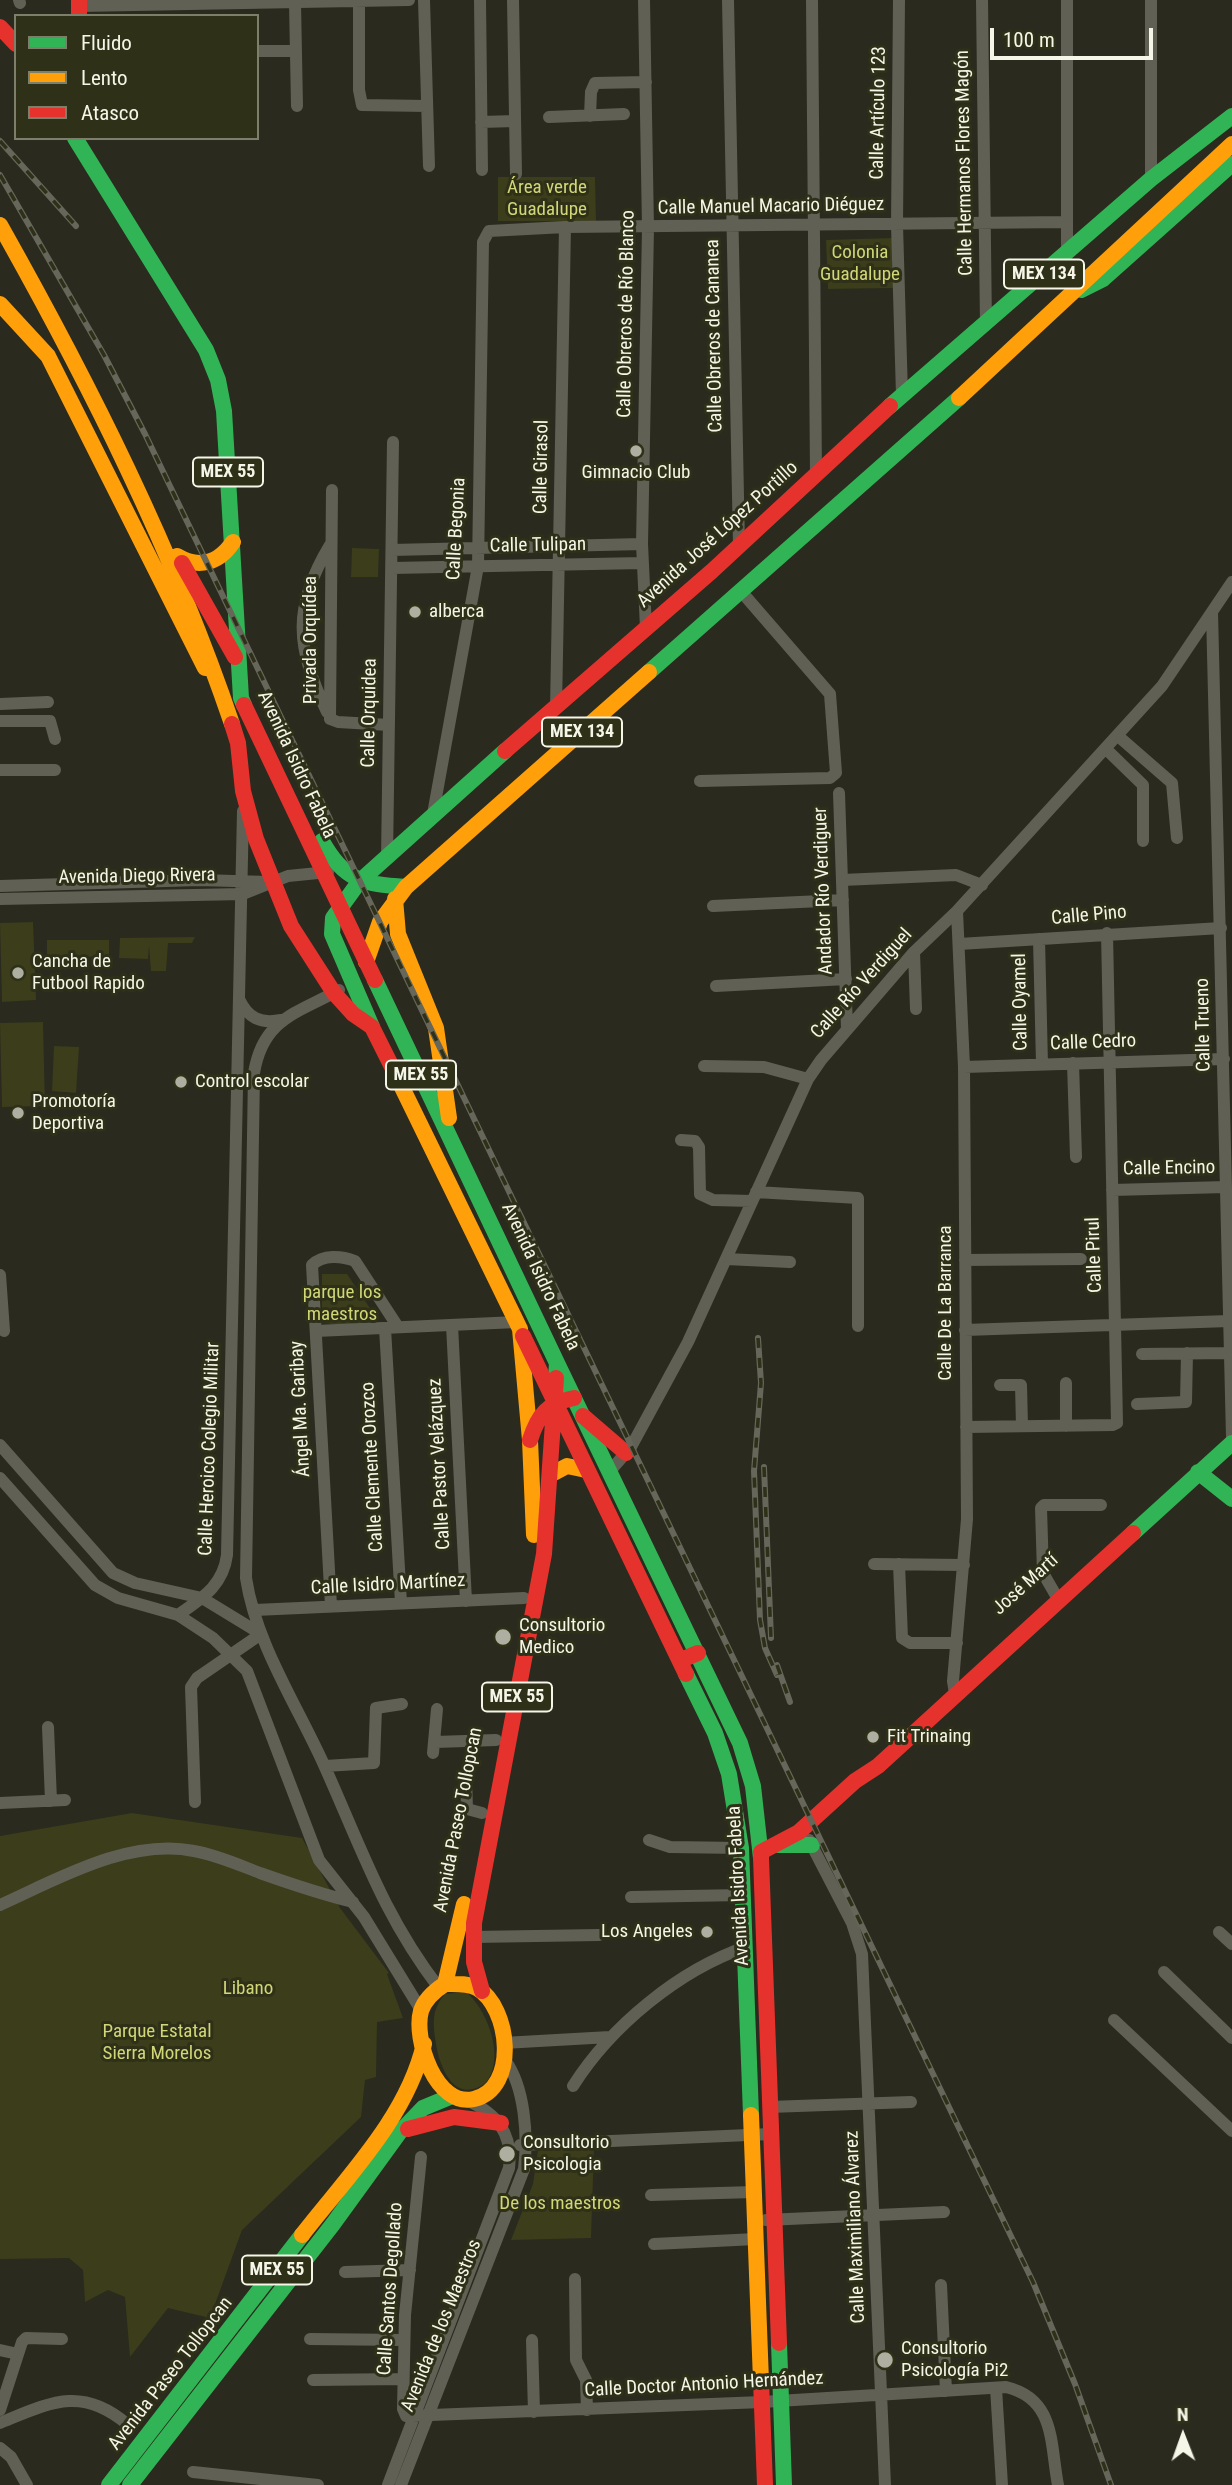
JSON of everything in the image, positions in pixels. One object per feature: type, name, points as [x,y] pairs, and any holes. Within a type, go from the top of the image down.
[{"type":"main road","points":[[0,27],[14,42]]},
{"type":"main road","name":"Avenida José López Portillo","points":[[372,1027],[332,940],[331,927],[338,908],[359,882],[739,545],[902,395],[986,325],[1152,178],[1232,116]]},
{"type":"main road","name":"Avenida Isidro Fabela","points":[[76,140],[191,323],[214,366],[224,411],[241,698],[338,908],[451,1137],[698,1653],[747,1765],[757,1806],[761,1852],[784,2485]]},
{"type":"main road","points":[[88,140],[97,177]]},
{"type":"main road","name":"MEX 134","points":[[366,962],[370,940],[378,921],[400,893],[1075,293],[1134,234],[1232,144]]},
{"type":"main road","points":[[1075,293],[1103,279],[1232,164]]},
{"type":"main road","name":"Avenida Isidro Fabela","points":[[0,225],[79,366],[105,419],[129,480],[204,642],[238,743],[243,791],[272,882],[296,937],[334,993],[353,1014],[372,1027],[681,1660],[723,1753],[735,1801],[741,1847],[765,2485]]},
{"type":"main road","name":"MEX 55","points":[[0,304],[38,341],[48,355],[225,709]]},
{"type":"main road","points":[[105,419],[177,556],[237,661],[327,851],[342,872],[359,882],[400,893],[398,934],[436,1028],[451,1137]]},
{"type":"main road","points":[[177,556],[190,563],[205,564],[224,556],[233,542]]},
{"type":"main road","points":[[646,628],[642,639],[646,652],[655,657],[668,653]]},
{"type":"main road","name":"Avenida Paseo Tollopcan","points":[[442,1986],[482,1813],[524,1598],[534,1528],[530,1440],[519,1326]]},
{"type":"main road","name":"Avenida Paseo Tollopcan","points":[[482,1992],[474,1962],[473,1937],[544,1554],[557,1363]]},
{"type":"main road","points":[[530,1440],[538,1418],[554,1401],[574,1398]]},
{"type":"main road","points":[[583,1416],[626,1453]]},
{"type":"main road","name":"José Martí","points":[[761,1852],[778,1845],[858,1778],[878,1766],[954,1688],[1232,1431]]},
{"type":"main road","name":"José Martí","points":[[1055,1594],[1232,1443]]},
{"type":"main road","points":[[550,1475],[567,1466],[586,1470]]},
{"type":"main road","points":[[1198,1472],[1232,1499]]},
{"type":"main road","points":[[681,1660],[698,1653]]},
{"type":"main road","points":[[778,1845],[811,1845]]},
{"type":"main road","points":[[468,1985],[482,1992],[492,2004],[503,2043],[503,2074],[493,2089],[481,2096],[460,2098],[433,2080],[420,2027],[421,2010],[432,1992],[442,1986],[468,1985]]},
{"type":"main road","name":"Avenida Paseo Tollopcan","points":[[131,2477],[410,2090],[424,2044]]},
{"type":"main road","name":"Avenida Paseo Tollopcan","points":[[109,2485],[131,2477],[333,2224],[400,2133],[423,2108],[460,2098]]},
{"type":"main road","points":[[400,2133],[447,2116],[477,2116],[501,2123]]},
{"type":"street","points":[[79,7],[409,0]]},
{"type":"street","points":[[424,0],[429,166]]},
{"type":"street","points":[[480,0],[482,170]]},
{"type":"street","points":[[513,0],[516,174]]},
{"type":"street","name":"Calle Obreros de Río Blanco","points":[[644,0],[648,228],[642,563],[646,628]]},
{"type":"street","name":"Calle Obreros de Cananea","points":[[727,0],[739,545]]},
{"type":"street","points":[[812,0],[816,474]]},
{"type":"street","name":"Calle Artículo 123","points":[[900,0],[897,225],[902,395]]},
{"type":"street","name":"Calle Hermanos Flores Magón","points":[[982,0],[986,325]]},
{"type":"street","points":[[1067,0],[1067,253]]},
{"type":"street","points":[[1151,0],[1152,178]]},
{"type":"street","points":[[359,1],[359,90],[362,105],[427,106]]},
{"type":"street","points":[[295,3],[297,106]]},
{"type":"street","points":[[259,51],[295,51]]},
{"type":"street","points":[[590,116],[591,92],[595,83],[646,82]]},
{"type":"street","points":[[549,117],[624,114]]},
{"type":"street","points":[[481,122],[515,121]]},
{"type":"street","name":"Calle Manuel Macario Diéguez","points":[[483,243],[489,231],[496,229],[1067,222]]},
{"type":"street","name":"Calle Girasol","points":[[555,708],[565,227]]},
{"type":"street","name":"Calle Begonia","points":[[433,814],[478,566],[483,243]]},
{"type":"street","points":[[392,568],[393,442]]},
{"type":"street","name":"Privada Orquídea","points":[[330,719],[332,490]]},
{"type":"street","name":"Privada Orquídea","points":[[330,719],[307,668],[303,612],[312,575],[331,543]]},
{"type":"street","name":"Calle Tulipan","points":[[392,550],[642,544]]},
{"type":"street","name":"Calle Tulipan","points":[[392,568],[642,563]]},
{"type":"street","name":"Calle Orquidea","points":[[382,863],[389,725],[392,568]]},
{"type":"street","name":"Calle Río Verdiguel","points":[[610,1471],[626,1453],[688,1342],[808,1079],[914,952],[982,885],[1162,686],[1232,582]]},
{"type":"street","points":[[700,781],[830,778],[836,773],[830,694],[740,590]]},
{"type":"street","name":"Calle Trueno","points":[[1212,612],[1232,1437]]},
{"type":"street","points":[[0,704],[48,702]]},
{"type":"street","points":[[330,719],[338,722],[389,725]]},
{"type":"street","points":[[0,722],[50,721],[55,739]]},
{"type":"street","points":[[1118,736],[1172,783],[1177,838]]},
{"type":"street","points":[[1107,749],[1143,785],[1143,841]]},
{"type":"street","points":[[0,770],[55,770]]},
{"type":"street","name":"Calle Heroico Colegio Militar","points":[[178,1615],[214,1588],[226,1566],[233,1288],[234,1099],[243,894],[243,791]]},
{"type":"street","name":"Andador Río Verdiguer","points":[[839,793],[847,1029]]},
{"type":"street","name":"Avenida Diego Rivera","points":[[0,899],[243,894],[272,882],[382,863]]},
{"type":"street","points":[[842,880],[956,875],[982,885]]},
{"type":"street","points":[[199,880],[199,895]]},
{"type":"street","name":"Avenida Diego Rivera","points":[[0,886],[199,880],[272,882]]},
{"type":"street","points":[[713,906],[843,900]]},
{"type":"street","name":"Calle De La Barranca","points":[[954,1688],[964,1564],[966,1427],[964,1066],[957,911]]},
{"type":"street","name":"Calle Pino","points":[[959,944],[1221,928]]},
{"type":"street","name":"Calle Pirul","points":[[966,1427],[1117,1423],[1108,1062],[1108,933]]},
{"type":"street","name":"Calle Oyamel","points":[[1039,939],[1042,1065]]},
{"type":"street","points":[[914,952],[916,1009]]},
{"type":"street","name":"MEX 134","points":[[351,983],[366,962]]},
{"type":"street","points":[[716,986],[846,979]]},
{"type":"street","name":"Calle Heroico Colegio Militar","points":[[351,983],[281,1020],[263,1044],[254,1073],[246,1578],[261,1634],[325,1766],[381,1899],[414,1954],[442,1986]]},
{"type":"street","points":[[239,999],[246,1012],[256,1020],[281,1020]]},
{"type":"street","name":"Calle Cedro","points":[[964,1066],[1224,1059]]},
{"type":"street","points":[[1073,1063],[1076,1157]]},
{"type":"street","points":[[704,1066],[764,1067],[808,1079]]},
{"type":"street","points":[[681,1140],[695,1141],[699,1147],[700,1194],[713,1200],[754,1197],[858,1198],[858,1326]]},
{"type":"street","name":"Calle Encino","points":[[1112,1190],[1226,1188]]},
{"type":"street","name":"Ángel Ma. Garibay","points":[[331,1606],[312,1265],[323,1258],[337,1257],[349,1258],[362,1267],[391,1327]]},
{"type":"street","points":[[726,1259],[790,1262]]},
{"type":"street","points":[[965,1260],[1082,1259]]},
{"type":"street","points":[[0,1275],[4,1332]]},
{"type":"street","points":[[233,1288],[250,1288]]},
{"type":"street","points":[[965,1330],[1229,1321]]},
{"type":"street","points":[[316,1331],[452,1325],[519,1326]]},
{"type":"street","name":"Calle Pastor Velázquez","points":[[452,1325],[466,1601]]},
{"type":"street","name":"Calle Clemente Orozco","points":[[391,1327],[401,1604]]},
{"type":"street","points":[[1137,1404],[1186,1402],[1187,1353]]},
{"type":"street","points":[[1142,1354],[1229,1353]]},
{"type":"street","points":[[1066,1383],[1066,1426]]},
{"type":"street","points":[[1000,1384],[1021,1385],[1022,1426]]},
{"type":"street","points":[[0,1445],[113,1573],[135,1583],[202,1598],[261,1634],[197,1678],[191,1687],[195,1802]]},
{"type":"street","points":[[0,1478],[95,1585],[118,1598],[178,1615],[233,1655],[247,1671],[259,1695],[311,1844],[328,1874],[353,1902],[421,2010]]},
{"type":"street","points":[[229,1490],[247,1490]]},
{"type":"street","points":[[1055,1594],[1042,1568],[1041,1508],[1044,1505],[1101,1505]]},
{"type":"street","points":[[874,1564],[964,1564]]},
{"type":"street","points":[[899,1564],[902,1638],[911,1643],[957,1643]]},
{"type":"street","name":"Calle Isidro Martínez","points":[[255,1610],[524,1598]]},
{"type":"street","points":[[325,1766],[374,1763],[376,1707],[402,1704]]},
{"type":"street","points":[[437,1709],[434,1747],[496,1740]]},
{"type":"street","points":[[48,1727],[51,1801]]},
{"type":"street","points":[[466,1777],[467,1809],[482,1813]]},
{"type":"street","points":[[0,1803],[65,1800]]},
{"type":"street","name":"Calle Maximiliano Álvarez","points":[[802,1827],[852,1923],[863,1967],[871,2103],[885,2485]]},
{"type":"street","points":[[649,1840],[670,1847],[741,1847]]},
{"type":"street","points":[[0,1905],[103,1861],[127,1854],[179,1849],[210,1855],[300,1888],[353,1902]]},
{"type":"street","points":[[631,1897],[743,1895]]},
{"type":"street","points":[[1219,1932],[1232,1944]]},
{"type":"street","points":[[473,1937],[599,1935]]},
{"type":"street","points":[[573,2086],[588,2061],[610,2037],[694,1969],[746,1947]]},
{"type":"street","points":[[1164,1972],[1232,2038]]},
{"type":"street","points":[[1114,2020],[1232,2131]]},
{"type":"street","points":[[503,2043],[610,2037]]},
{"type":"street","name":"Avenida de los Maestros","points":[[401,2485],[520,2182],[526,2144],[514,2076],[505,2060]]},
{"type":"street","points":[[460,2098],[482,2107],[501,2123]]},
{"type":"street","points":[[769,2107],[911,2102]]},
{"type":"street","name":"Avenida de los Maestros","points":[[388,2485],[505,2181],[510,2148],[501,2123]]},
{"type":"street","points":[[510,2148],[526,2144],[771,2134]]},
{"type":"street","name":"Calle Santos Degollado","points":[[414,2416],[406,2416],[403,2412],[404,2340],[421,2157]]},
{"type":"street","points":[[651,2195],[754,2193]]},
{"type":"street","points":[[755,2221],[944,2212]]},
{"type":"street","points":[[654,2244],[756,2239]]},
{"type":"street","points":[[345,2272],[410,2270]]},
{"type":"street","points":[[575,2279],[576,2360],[586,2379],[587,2410]]},
{"type":"street","points":[[942,2285],[946,2391]]},
{"type":"street","points":[[0,2410],[18,2354],[26,2339],[62,2339]]},
{"type":"street","points":[[310,2339],[404,2340]]},
{"type":"street","points":[[532,2340],[534,2412]]},
{"type":"street","points":[[0,2350],[18,2354]]},
{"type":"street","points":[[313,2380],[403,2379]]},
{"type":"street","points":[[996,2388],[1002,2485]]},
{"type":"street","name":"Calle Doctor Antonio Hernández","points":[[414,2416],[762,2402],[996,2388],[1025,2392],[1041,2409],[1051,2434],[1058,2485]]},
{"type":"street","points":[[0,2423],[44,2405],[76,2400],[102,2406],[127,2424]]},
{"type":"street","points":[[0,2448],[11,2458],[27,2485]]},
{"type":"street","points":[[193,2472],[318,2485]]},
{"type":"green space","name":"Área verde Guadalupe","points":[[498,177],[595,177],[596,221],[498,221]]},
{"type":"green space","name":"Colonia Guadalupe","points":[[892,238],[893,288],[828,289],[826,240]]},
{"type":"green space","points":[[352,548],[379,549],[378,577],[351,577]]},
{"type":"green space","name":"Cancha de Futbool Rapido","points":[[33,922],[36,1000],[2,1002],[0,923]]},
{"type":"green space","points":[[195,937],[192,943],[168,943],[166,971],[151,971],[149,946],[148,959],[119,958],[120,938]]},
{"type":"green space","points":[[47,940],[109,940],[109,957],[47,956]]},
{"type":"green space","points":[[43,1022],[45,1106],[2,1107],[0,1023]]},
{"type":"green space","points":[[54,1046],[79,1047],[76,1093],[52,1091]]},
{"type":"green space","name":"parque los maestros","points":[[322,1274],[347,1274],[378,1320],[347,1325],[322,1323]]},
{"type":"green space","name":"Parque Estatal Sierra Morelos","points":[[132,1813],[302,1838],[340,1908],[389,1973],[387,1974],[403,2018],[377,2022],[376,2077],[365,2080],[361,2117],[242,2230],[210,2318],[168,2308],[130,2357],[125,2297],[108,2290],[85,2302],[83,2270],[69,2258],[0,2259],[0,1836]]},
{"type":"green space","points":[[466,1992],[486,2019],[495,2055],[494,2066],[487,2081],[483,2085],[465,2090],[452,2082],[443,2068],[434,2024],[437,2006],[445,1994]]},
{"type":"green space","name":"De los maestros","points":[[594,2148],[591,2238],[511,2240],[533,2184],[538,2150]]},
{"type":"railway","points":[[0,141],[76,226]]},
{"type":"railway","points":[[0,175],[104,355],[145,434],[1033,2282],[1075,2384],[1111,2485]]},
{"type":"railway","points":[[758,1338],[761,1383],[754,1471],[760,1620],[765,1648],[777,1675]]},
{"type":"railway","points":[[764,1467],[771,1638]]},
{"type":"railway","points":[[777,1665],[790,1702]]},
{"type":"traffic: fast","points":[[890,406],[1151,179],[1232,116]]},
{"type":"traffic: fast","points":[[76,140],[206,350],[218,380],[224,411],[241,698],[244,705]]},
{"type":"traffic: fast","points":[[1081,290],[1103,279],[1232,164]]},
{"type":"traffic: fast","points":[[649,672],[959,398]]},
{"type":"traffic: fast","points":[[372,1027],[332,934],[333,918],[359,882],[505,751]]},
{"type":"traffic: fast","points":[[322,841],[338,865],[356,878],[366,882],[406,887]]},
{"type":"traffic: fast","points":[[375,980],[557,1363],[556,1378]]},
{"type":"traffic: fast","points":[[557,1363],[740,1743],[753,1786],[761,1858]]},
{"type":"traffic: fast","points":[[1133,1533],[1232,1443]]},
{"type":"traffic: fast","points":[[1198,1472],[1232,1499]]},
{"type":"traffic: fast","points":[[686,1674],[715,1733],[729,1774],[741,1848],[751,2115]]},
{"type":"traffic: fast","points":[[778,1845],[812,1845]]},
{"type":"traffic: fast","points":[[130,2485],[333,2224],[399,2133],[423,2108],[452,2096]]},
{"type":"traffic: fast","points":[[109,2485],[302,2235]]},
{"type":"traffic: fast","points":[[779,2343],[784,2485]]},
{"type":"traffic: slow","points":[[959,398],[1232,144]]},
{"type":"traffic: slow","points":[[0,225],[66,346],[128,469],[184,595],[232,724]]},
{"type":"traffic: slow","points":[[0,304],[48,356],[205,668]]},
{"type":"traffic: slow","points":[[177,556],[193,562],[208,562],[221,555],[233,542]]},
{"type":"traffic: slow","points":[[366,962],[380,922],[406,887],[649,672]]},
{"type":"traffic: slow","points":[[395,899],[398,934],[436,1028],[449,1118]]},
{"type":"traffic: slow","points":[[395,1073],[520,1329],[530,1440],[534,1535]]},
{"type":"traffic: slow","points":[[550,1475],[567,1466],[586,1470]]},
{"type":"traffic: slow","points":[[445,1984],[464,1904]]},
{"type":"traffic: slow","points":[[445,1984],[477,1988],[497,2012],[502,2029],[505,2046],[498,2080],[488,2092],[474,2099],[460,2099],[449,2093],[438,2082],[424,2054],[419,2023],[421,2011],[430,1996],[445,1984]]},
{"type":"traffic: slow","points":[[302,2235],[390,2121],[416,2071],[424,2044]]},
{"type":"traffic: slow","points":[[751,2115],[761,2381]]},
{"type":"traffic: jam","points":[[79,0],[79,14]]},
{"type":"traffic: jam","points":[[0,27],[14,42]]},
{"type":"traffic: jam","points":[[505,751],[712,571],[890,406]]},
{"type":"traffic: jam","points":[[182,563],[235,657]]},
{"type":"traffic: jam","points":[[244,705],[375,980]]},
{"type":"traffic: jam","points":[[232,724],[238,743],[243,791],[256,839],[291,926],[334,993],[353,1014],[372,1027],[395,1073]]},
{"type":"traffic: jam","points":[[523,1336],[686,1674]]},
{"type":"traffic: jam","points":[[482,1991],[474,1962],[474,1923],[544,1554],[556,1378]]},
{"type":"traffic: jam","points":[[530,1440],[540,1417],[550,1407],[574,1398]]},
{"type":"traffic: jam","points":[[583,1416],[626,1453]]},
{"type":"traffic: jam","points":[[761,1852],[799,1832],[855,1781],[878,1766],[1133,1533]]},
{"type":"traffic: jam","points":[[681,1660],[698,1653]]},
{"type":"traffic: jam","points":[[761,1858],[779,2343]]},
{"type":"traffic: jam","points":[[408,2129],[454,2117],[501,2123]]},
{"type":"traffic: jam","points":[[761,2381],[765,2485]]},
{"type":"place","name":"Gimnacio Club","points":[[636,451]]},
{"type":"place","name":"alberca","points":[[415,612]]},
{"type":"place","name":"Cancha de Futbool Rapido","points":[[18,973]]},
{"type":"place","name":"Control escolar","points":[[181,1082]]},
{"type":"place","name":"Promotoría Deportiva","points":[[18,1113]]},
{"type":"place","name":"Consultorio Medico","points":[[503,1637]]},
{"type":"place","name":"Fit Trinaing","points":[[873,1737]]},
{"type":"place","name":"Los Angeles","points":[[707,1932]]},
{"type":"place","name":"Consultorio Psicologia","points":[[507,2154]]},
{"type":"place","name":"Consultorio Psicología Pi2","points":[[885,2360]]},
{"type":"park label","name":"Libano","points":[[248,1989]]}]
